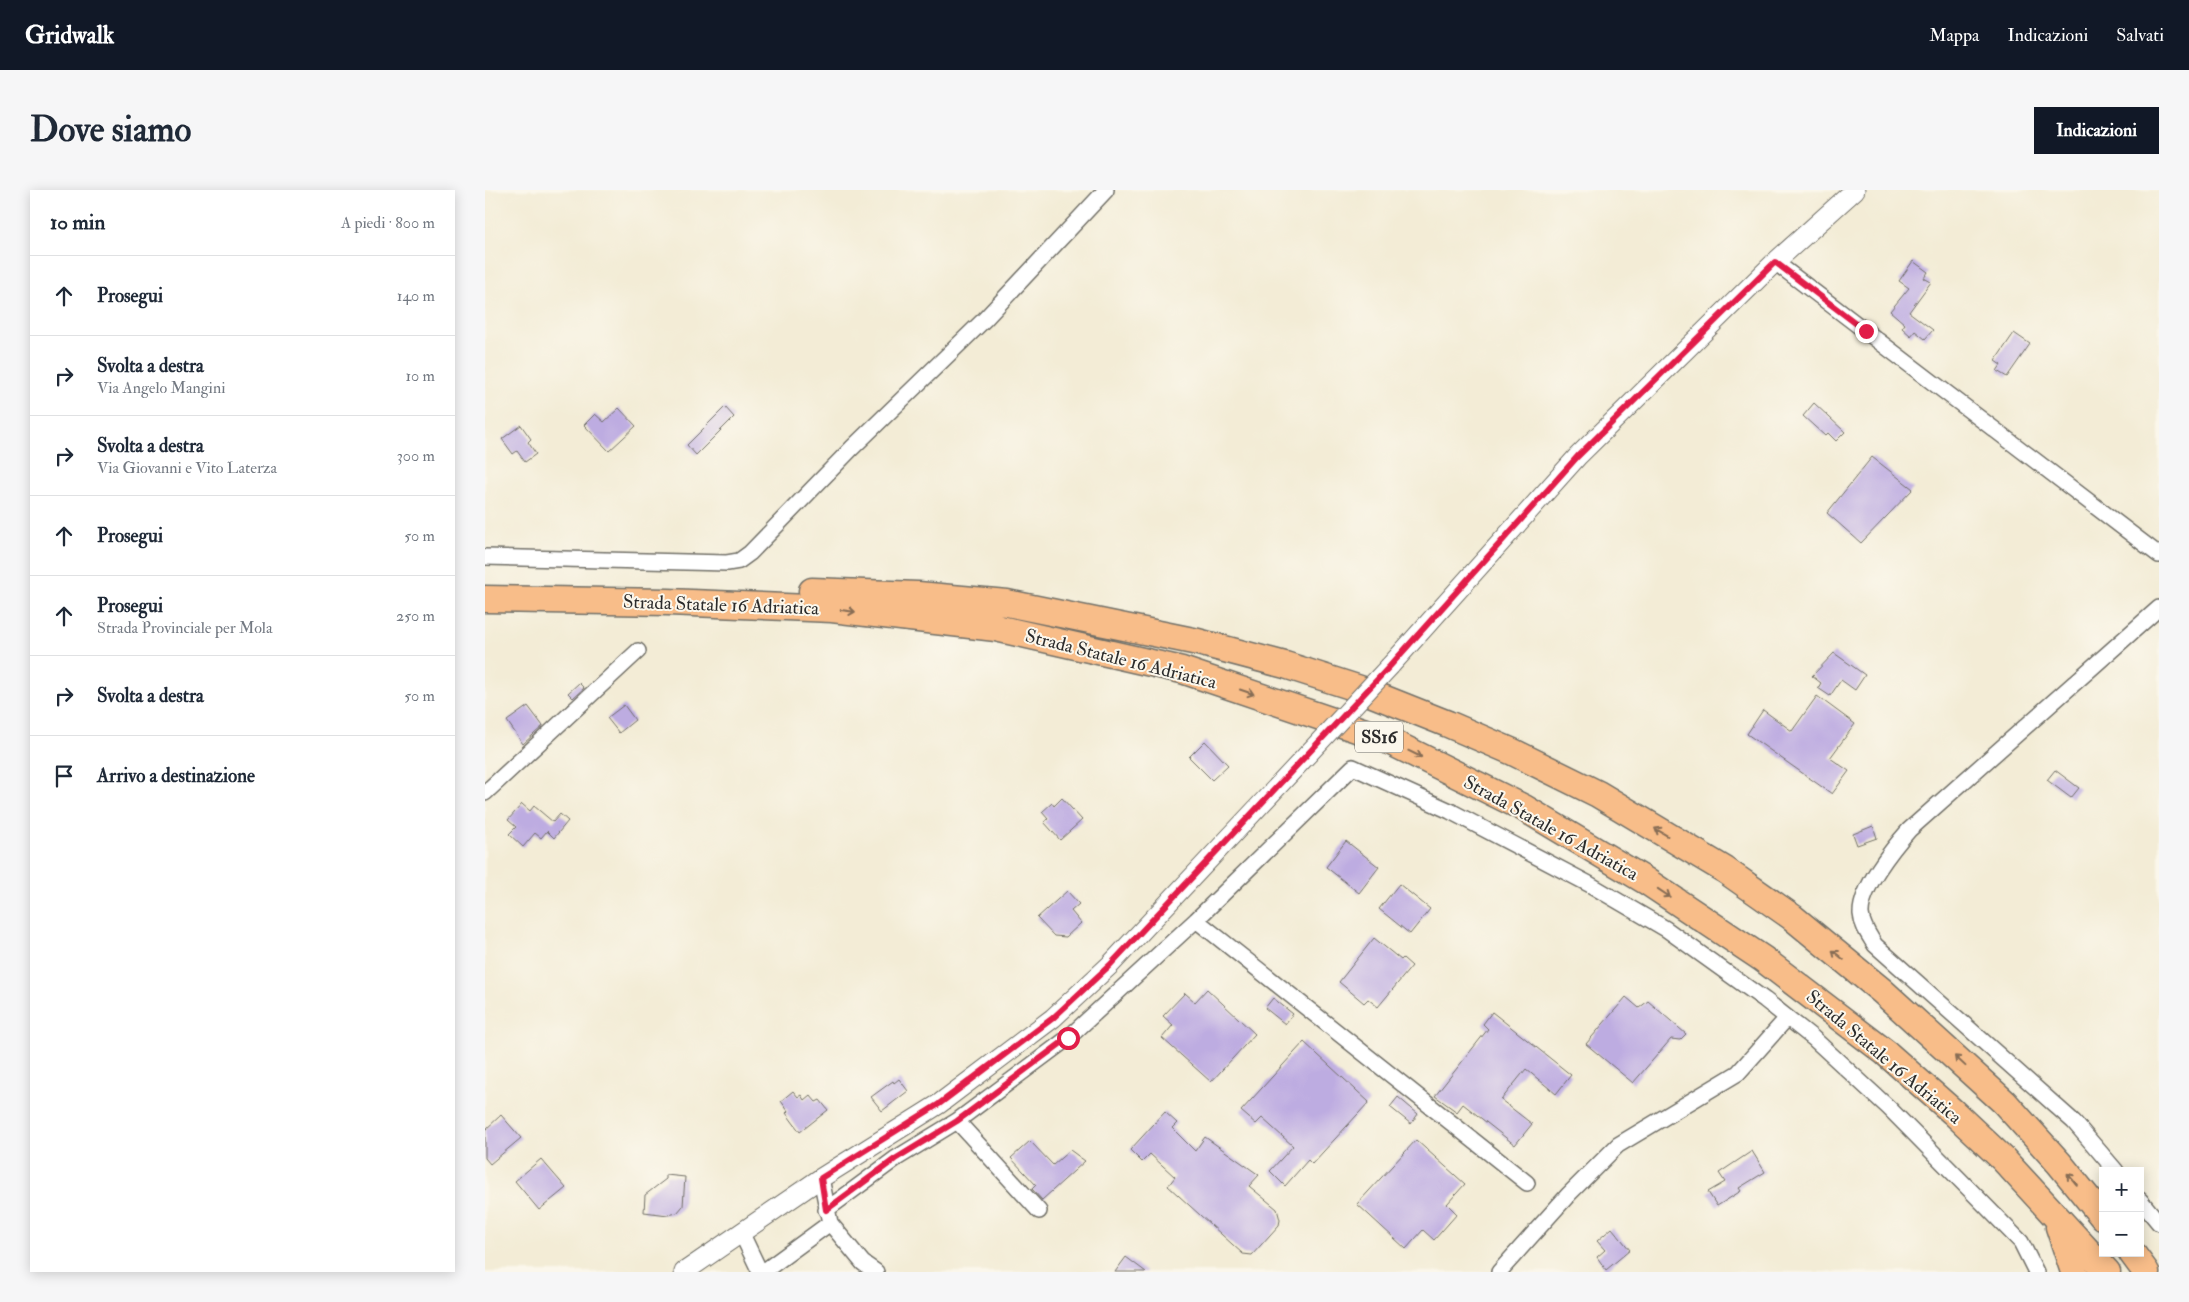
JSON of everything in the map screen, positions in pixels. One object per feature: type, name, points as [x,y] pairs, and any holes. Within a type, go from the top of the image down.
[{"type":"highway","name":"Strada Statale 16 Adriatica","points":[[485,582],[803,590],[918,595],[1007,603],[1198,642],[1285,665],[1360,688],[1513,752],[1598,794],[1725,870],[1785,912],[1882,991],[2004,1102],[2059,1163],[2099,1212]]},
{"type":"highway","name":"Strada Statale 16 Adriatica","points":[[485,599],[668,602],[832,609],[996,628],[1182,670],[1383,738],[1523,808],[1646,881],[1763,959],[1886,1053],[1946,1106],[2003,1159],[2107,1272]]},
{"type":"highway","points":[[2054,1215],[2074,1272]]},
{"type":"highway","points":[[2135,1257],[2145,1272]]},
{"type":"street","points":[[485,556],[727,563],[739,561],[750,553],[852,448],[985,319],[1106,190]]},
{"type":"street","points":[[684,1272],[821,1178],[939,1104],[1053,1018],[1110,965],[1308,754],[1390,666],[1578,456],[1775,262],[1855,190]]},
{"type":"street","points":[[1775,262],[2159,555]]},
{"type":"street","points":[[2113,1167],[2074,1122],[1875,945],[1864,927],[1861,912],[1866,893],[1888,854],[1909,830],[2159,608]]},
{"type":"street","points":[[485,793],[638,651]]},
{"type":"street","points":[[741,1232],[762,1272],[895,1159],[957,1121],[1068,1038],[1196,920],[1353,767],[1450,811],[1589,884],[1665,929],[1787,1018],[1813,1038],[1889,1108],[1972,1192],[2021,1242],[2036,1272]]},
{"type":"street","points":[[1196,920],[1527,1183]]},
{"type":"street","points":[[1499,1272],[1569,1194],[1618,1145],[1738,1073],[1787,1018]]},
{"type":"street","points":[[957,1121],[1039,1211]]},
{"type":"street","points":[[821,1178],[828,1216],[863,1263],[876,1272]]},
{"type":"street","points":[[2144,1205],[2159,1223]]},
{"type":"building","points":[[1913,261],[1928,272],[1924,278],[1931,282],[1909,312],[1933,330],[1925,339],[1915,331],[1911,336],[1902,328],[1905,324],[1890,311],[1909,288],[1899,281]]},
{"type":"building","points":[[2014,333],[2030,344],[2007,377],[1997,371],[2001,365],[1995,361]]},
{"type":"building","points":[[1814,403],[1845,432],[1836,441],[1828,433],[1825,436],[1803,416]]},
{"type":"building","points":[[725,407],[734,417],[696,455],[687,445]]},
{"type":"building","points":[[619,408],[636,426],[609,451],[584,425],[595,414],[604,422]]},
{"type":"building","points":[[521,425],[531,439],[528,442],[536,454],[525,462],[517,451],[513,454],[502,439]]},
{"type":"building","points":[[1872,457],[1913,489],[1861,543],[1827,513]]},
{"type":"building","points":[[1834,653],[1865,675],[1855,690],[1841,680],[1830,696],[1818,688],[1821,683],[1812,676]]},
{"type":"building","points":[[579,683],[584,688],[573,698],[568,693]]},
{"type":"building","points":[[1817,696],[1855,724],[1830,758],[1849,771],[1832,794],[1747,734],[1763,710],[1792,731]]},
{"type":"building","points":[[624,705],[635,720],[619,733],[607,718]]},
{"type":"building","points":[[528,706],[543,726],[523,744],[507,721]]},
{"type":"building","points":[[1205,741],[1228,765],[1212,780],[1189,757]]},
{"type":"building","points":[[2055,770],[2079,788],[2071,798],[2047,780]]},
{"type":"building","points":[[1062,798],[1082,820],[1060,840],[1044,822],[1048,819],[1042,812],[1052,803],[1054,806]]},
{"type":"building","points":[[522,804],[530,811],[534,806],[553,822],[560,814],[568,821],[554,838],[547,831],[541,838],[535,833],[523,847],[509,834],[516,827],[508,820]]},
{"type":"building","points":[[1873,826],[1877,838],[1857,845],[1853,834]]},
{"type":"building","points":[[1346,841],[1379,867],[1359,893],[1326,867]]},
{"type":"building","points":[[1399,884],[1430,909],[1410,934],[1379,909]]},
{"type":"building","points":[[1067,891],[1079,904],[1071,911],[1081,923],[1066,937],[1054,936],[1037,918]]},
{"type":"building","points":[[1374,938],[1401,960],[1403,958],[1412,966],[1378,1007],[1368,999],[1364,1003],[1339,982]]},
{"type":"building","points":[[1207,989],[1255,1034],[1211,1082],[1162,1038],[1173,1025],[1163,1016],[1185,993],[1195,1002]]},
{"type":"building","points":[[1626,997],[1639,1008],[1648,1001],[1686,1034],[1680,1040],[1671,1039],[1633,1083],[1586,1044]]},
{"type":"building","points":[[1273,998],[1293,1014],[1285,1024],[1265,1008]]},
{"type":"building","points":[[1492,1012],[1571,1075],[1556,1094],[1526,1069],[1501,1100],[1532,1124],[1515,1145],[1463,1104],[1457,1112],[1435,1096],[1488,1029],[1483,1024]]},
{"type":"building","points":[[1304,1042],[1369,1102],[1312,1164],[1308,1160],[1285,1186],[1270,1171],[1293,1146],[1262,1118],[1256,1124],[1241,1111]]},
{"type":"building","points":[[899,1079],[908,1091],[882,1111],[871,1097],[893,1081],[894,1083]]},
{"type":"building","points":[[793,1091],[798,1097],[801,1095],[804,1100],[810,1095],[816,1102],[820,1100],[828,1110],[800,1132],[786,1113],[788,1111],[781,1101]]},
{"type":"building","points":[[1398,1097],[1418,1114],[1411,1124],[1390,1107]]},
{"type":"building","points":[[1165,1112],[1177,1123],[1172,1128],[1195,1151],[1205,1137],[1259,1175],[1249,1186],[1277,1209],[1280,1220],[1279,1225],[1252,1255],[1243,1254],[1168,1186],[1175,1177],[1150,1154],[1142,1162],[1130,1150]]},
{"type":"building","points":[[501,1115],[521,1138],[490,1164],[485,1158],[485,1130]]},
{"type":"building","points":[[1416,1140],[1465,1184],[1447,1204],[1457,1214],[1434,1240],[1423,1230],[1406,1249],[1357,1204]]},
{"type":"building","points":[[1030,1141],[1053,1165],[1070,1150],[1085,1161],[1042,1200],[1032,1189],[1036,1185],[1011,1158]]},
{"type":"building","points":[[1752,1151],[1765,1172],[1739,1188],[1741,1191],[1717,1206],[1708,1192],[1725,1182],[1719,1173]]},
{"type":"building","points":[[541,1159],[566,1188],[539,1210],[515,1181]]},
{"type":"building","points":[[666,1175],[685,1177],[683,1206],[677,1213],[668,1215],[644,1212],[645,1195],[666,1179]]},
{"type":"building","points":[[1612,1228],[1630,1250],[1606,1270],[1597,1257],[1605,1250],[1597,1241]]},
{"type":"building","points":[[1126,1257],[1146,1272],[1115,1272]]},
{"type":"route","points":[[1068,1038],[957,1121],[895,1159],[826,1210],[821,1178],[939,1104],[1053,1018],[1110,965],[1390,666],[1578,456],[1775,262],[1866,331]]}]
